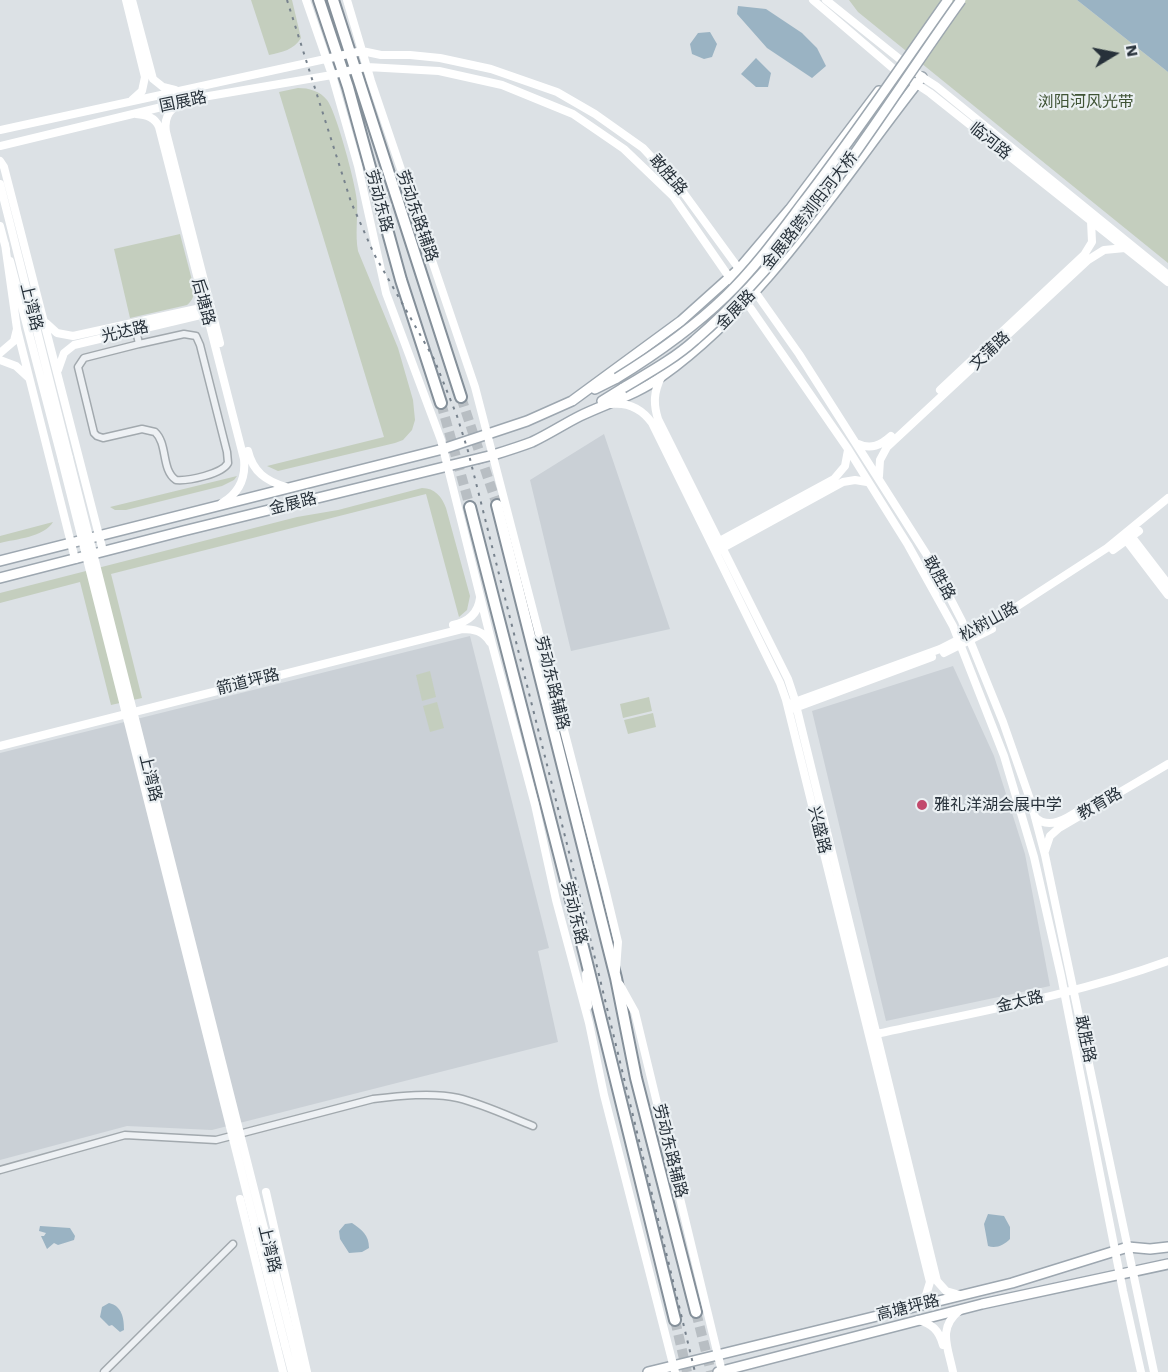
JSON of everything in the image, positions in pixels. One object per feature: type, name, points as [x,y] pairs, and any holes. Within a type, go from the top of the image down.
[{"type":"highway","name":"劳动东路","points":[[319,0],[332,57],[441,403]]},
{"type":"highway","name":"劳动东路","points":[[333,0],[461,397]]},
{"type":"highway","name":"劳动东路","points":[[497,505],[616,978],[636,1078],[696,1312]]},
{"type":"highway","name":"劳动东路","points":[[470,507],[585,955],[675,1320]]},
{"type":"main road","points":[[126,0],[145,77],[144,86],[139,95],[127,102]]},
{"type":"main road","points":[[132,0],[153,79],[167,89],[178,90]]},
{"type":"main road","points":[[306,0],[332,57]]},
{"type":"main road","name":"劳动东路辅路","points":[[347,0],[367,67],[475,387],[488,434],[618,942],[616,978],[635,1012],[721,1372]]},
{"type":"main road","name":"临河路","points":[[813,0],[895,70],[936,86],[1168,275]]},
{"type":"main road","name":"临河路","points":[[826,0],[901,60],[930,93],[1168,282]]},
{"type":"main road","name":"金展路跨浏阳河大桥","points":[[617,378],[689,330],[740,282],[777,238],[846,147],[948,0]]},
{"type":"main road","name":"金展路跨浏阳河大桥","points":[[624,388],[694,341],[732,307],[758,279],[854,155],[962,0]]},
{"type":"main road","name":"国展路","points":[[0,130],[362,51]]},
{"type":"main road","name":"敢胜路","points":[[362,51],[381,56],[410,55],[475,65],[557,92],[595,114],[643,147],[680,188],[799,354],[932,563],[969,638],[1003,722],[1035,817],[1075,992],[1154,1372]]},
{"type":"main road","name":"金展路","points":[[572,401],[681,321],[739,269],[794,204],[901,60]]},
{"type":"main road","name":"国展路","points":[[0,146],[182,102],[367,67]]},
{"type":"main road","name":"敢胜路","points":[[367,67],[439,71],[502,85],[573,114],[624,149],[673,196],[848,449],[932,585],[960,642],[1004,756],[1034,857],[1065,994],[1141,1372]]},
{"type":"main road","points":[[338,73],[386,293],[448,467],[535,805],[556,900],[589,1023],[607,1106],[674,1369]]},
{"type":"main road","name":"金展路","points":[[580,416],[661,377],[717,331],[754,292],[822,210],[919,81]]},
{"type":"main road","name":"后塘路","points":[[182,102],[168,114],[165,126],[245,465],[244,478],[239,488],[222,503]]},
{"type":"main road","name":"后塘路","points":[[130,114],[148,116],[157,122],[159,127],[250,462],[264,478],[286,487]]},
{"type":"main road","name":"上湾路","points":[[0,161],[4,167],[103,551]]},
{"type":"main road","name":"上湾路","points":[[0,184],[66,459],[289,1344],[300,1372]]},
{"type":"main road","name":"文蒲路","points":[[857,444],[872,447],[885,442],[1084,255],[1092,242],[1091,221]]},
{"type":"main road","name":"上湾路","points":[[0,226],[66,459]]},
{"type":"main road","name":"上湾路","points":[[5,244],[17,329],[75,559]]},
{"type":"main road","name":"文蒲路","points":[[879,477],[880,460],[887,447],[1088,260],[1104,250],[1125,248]]},
{"type":"main road","name":"光达路","points":[[43,319],[49,328],[57,333],[73,336],[209,310]]},
{"type":"main road","name":"光达路","points":[[58,377],[64,353],[75,345],[209,310]]},
{"type":"main road","points":[[0,352],[14,341],[17,329]]},
{"type":"main road","points":[[0,360],[16,366],[30,379]]},
{"type":"main road","name":"兴盛路","points":[[661,377],[654,400],[658,419],[792,706],[930,1282],[926,1295],[916,1306]]},
{"type":"main road","name":"金展路","points":[[0,561],[222,503],[443,449],[527,421],[617,378]]},
{"type":"main road","name":"金展路","points":[[0,578],[493,455],[532,442],[580,416],[624,388]]},
{"type":"main road","name":"兴盛路","points":[[608,404],[626,404],[641,410],[652,423],[717,547]]},
{"type":"main road","points":[[717,547],[834,479],[845,466],[848,449]]},
{"type":"main road","points":[[717,547],[843,482],[855,480],[867,482]]},
{"type":"main road","name":"松树山路","points":[[1127,536],[1168,498]]},
{"type":"main road","name":"松树山路","points":[[792,706],[969,638],[1055,590],[1168,506]]},
{"type":"main road","points":[[1127,536],[1168,584]]},
{"type":"main road","points":[[1127,536],[1168,595]]},
{"type":"main road","name":"箭道坪路","points":[[0,740],[461,624],[477,610],[480,598]]},
{"type":"main road","name":"箭道坪路","points":[[0,746],[462,629],[477,630],[492,644]]},
{"type":"main road","name":"教育路","points":[[1035,817],[1043,823],[1053,824],[1168,758]]},
{"type":"main road","name":"教育路","points":[[1045,855],[1047,842],[1054,832],[1168,764]]},
{"type":"main road","points":[[585,955],[589,1023]]},
{"type":"main road","name":"金太路","points":[[1075,992],[1168,961]]},
{"type":"main road","name":"金太路","points":[[873,1037],[1075,992],[1168,966]]},
{"type":"main road","name":"兴盛路","points":[[873,1037],[937,1281],[946,1291],[960,1295]]},
{"type":"main road","name":"上湾路","points":[[266,1192],[308,1372]]},
{"type":"main road","name":"上湾路","points":[[240,1199],[283,1372]]},
{"type":"main road","name":"高塘坪路","points":[[648,1372],[674,1369],[718,1355],[1012,1283],[1128,1248],[1168,1247]]},
{"type":"main road","name":"高塘坪路","points":[[721,1372],[962,1309],[1168,1264]]},
{"type":"main road","points":[[951,1372],[946,1328],[950,1319],[962,1309]]},
{"type":"main road","points":[[918,1320],[926,1322],[937,1330],[951,1372]]},
{"type":"main road","name":"上湾路","points":[[289,1344],[292,1372]]},
{"type":"street","points":[[136,330],[139,344]]},
{"type":"street","points":[[184,334],[196,336],[227,452],[228,463],[224,470],[185,480],[176,480],[170,475],[160,438],[155,432],[142,429],[103,438],[94,433],[78,374],[80,362],[89,356],[139,344],[184,334]]},
{"type":"street","points":[[0,1170],[125,1135],[216,1140],[373,1099],[419,1096],[456,1097],[533,1126]]},
{"type":"street","points":[[104,1372],[233,1244]]},
{"type":"shaded area","points":[[604,434],[670,629],[571,651],[530,480]]},
{"type":"shaded area","points":[[470,636],[549,948],[538,951],[558,1042],[212,1130],[127,1126],[0,1160],[0,753]]},
{"type":"shaded area","name":"雅礼洋湖会展中学","points":[[953,666],[994,756],[1025,854],[1050,986],[886,1021],[812,711]]},
{"type":"green space","points":[[251,0],[292,0],[301,38],[298,42],[287,50],[269,55]]},
{"type":"green space","name":"浏阳河风光带","points":[[849,0],[1077,0],[1168,72],[1168,263],[858,12]]},
{"type":"green space","points":[[298,88],[310,89],[321,94],[327,100],[335,118],[356,193],[358,251],[398,348],[413,400],[415,420],[412,430],[403,440],[395,443],[278,471],[267,466],[384,437],[279,92]]},
{"type":"green space","points":[[180,234],[194,288],[192,300],[187,305],[130,318],[114,249]]},
{"type":"green space","points":[[237,476],[222,486],[126,510],[115,510],[110,507]]},
{"type":"green space","points":[[422,488],[437,494],[446,508],[470,596],[467,610],[459,617],[426,494],[111,574],[142,698],[111,705],[80,582],[0,603],[0,593],[297,517],[338,510]]},
{"type":"green space","points":[[53,522],[36,534],[0,543],[0,536]]},
{"type":"green space","points":[[430,671],[436,697],[422,701],[416,675]]},
{"type":"green space","points":[[649,697],[652,711],[623,718],[620,704]]},
{"type":"green space","points":[[437,702],[444,728],[430,732],[423,706]]},
{"type":"green space","points":[[653,713],[656,727],[628,734],[624,720]]},
{"type":"water","points":[[1077,0],[1168,0],[1168,72]]},
{"type":"water","points":[[738,6],[766,9],[802,33],[817,48],[826,66],[812,78],[767,48],[737,14]]},
{"type":"water","points":[[710,32],[717,44],[712,57],[704,59],[692,54],[690,44],[698,33]]},
{"type":"water","points":[[756,58],[771,73],[768,87],[756,87],[741,74]]},
{"type":"water","points":[[988,1214],[1004,1216],[1010,1227],[1010,1239],[1000,1246],[988,1246],[984,1224]]},
{"type":"water","points":[[352,1223],[368,1240],[369,1248],[362,1252],[349,1253],[340,1239],[339,1231],[345,1224]]},
{"type":"water","points":[[40,1226],[70,1228],[75,1236],[74,1240],[58,1245],[54,1243],[47,1249],[41,1236],[46,1233],[39,1231]]},
{"type":"water","points":[[109,1303],[117,1307],[121,1313],[124,1330],[120,1332],[100,1317],[102,1307]]},
{"type":"tunnel","points":[[461,397],[497,505]]},
{"type":"tunnel","points":[[441,403],[470,507]]},
{"type":"tunnel","points":[[696,1312],[711,1372]]},
{"type":"tunnel","points":[[675,1320],[687,1372]]},
{"type":"railway","points":[[287,0],[351,202],[374,254],[434,359],[457,416],[468,451],[576,880],[695,1372]]},
{"type":"place","name":"雅礼洋湖会展中学","points":[[922,805]]}]
